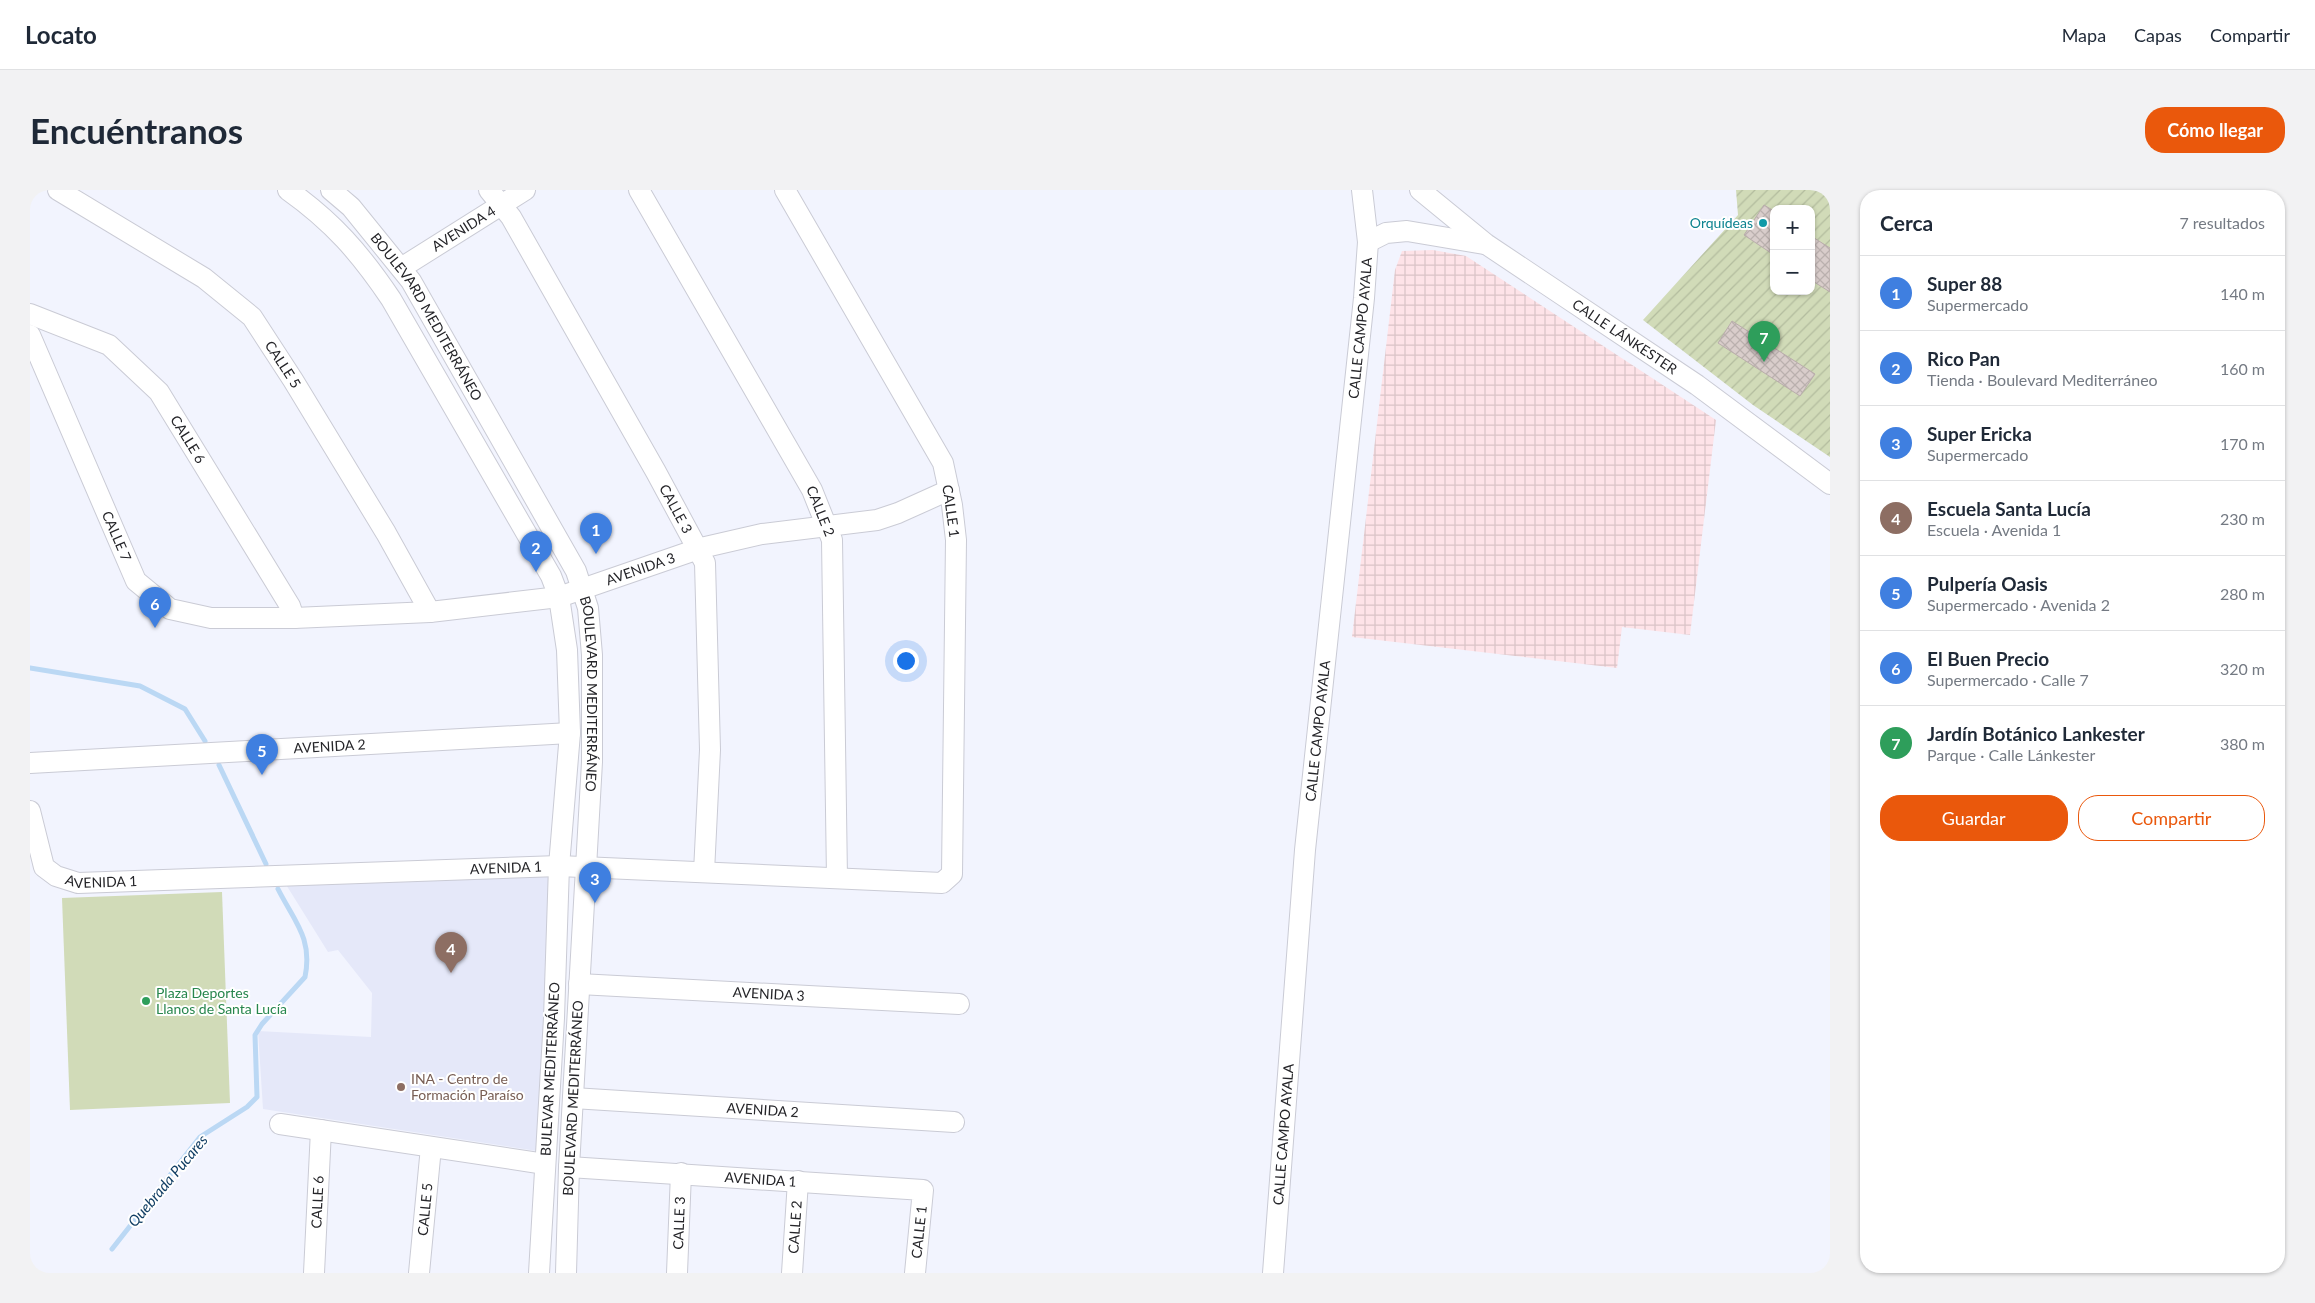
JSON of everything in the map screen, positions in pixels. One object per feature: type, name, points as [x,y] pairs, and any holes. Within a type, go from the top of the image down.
[{"type":"street","name":"CALLE 5","points":[[58,190],[204,278],[252,317],[293,380],[386,533],[430,612]]},
{"type":"street","name":"BOULEVARD MEDITERRÁNEO","points":[[288,190],[339,231],[365,261],[391,299],[551,576],[560,597],[567,650],[570,734],[559,866]]},
{"type":"street","name":"BOULEVARD MEDITERRÁNEO","points":[[331,190],[351,207],[411,282],[562,545],[576,571],[588,608],[592,655],[592,762],[569,1167],[566,1273]]},
{"type":"street","name":"AVENIDA 4","points":[[401,268],[495,198],[526,190]]},
{"type":"street","name":"CALLE 2","points":[[639,190],[812,490],[832,540],[837,878]]},
{"type":"street","name":"CALLE 1","points":[[785,190],[943,463],[956,540],[952,874]]},
{"type":"street","name":"CALLE CAMPO AYALA","points":[[1273,1273],[1305,850],[1364,298],[1368,242],[1362,190]]},
{"type":"street","name":"CALLE LÁNKESTER","points":[[1420,190],[1486,244],[1697,385],[1830,484]]},
{"type":"street","name":"CALLE 3","points":[[495,198],[535,259],[705,563],[710,750],[704,872]]},
{"type":"street","points":[[1368,242],[1386,233],[1407,231],[1486,244]]},
{"type":"street","name":"CALLE 6","points":[[30,314],[109,345],[159,392],[290,606],[294,618]]},
{"type":"street","name":"CALLE 7","points":[[30,335],[136,581],[170,609],[211,618],[294,618]]},
{"type":"street","name":"AVENIDA 3","points":[[294,618],[430,612],[560,597],[698,549],[762,534],[868,521],[891,516],[949,490]]},
{"type":"street","name":"AVENIDA 2","points":[[30,763],[570,734]]},
{"type":"street","name":"AVENIDA 1","points":[[30,811],[44,867],[56,876],[78,883],[559,866],[942,883],[952,874]]},
{"type":"street","name":"BULEVAR MEDITERRÁNEO","points":[[539,1273],[554,1018],[559,866]]},
{"type":"street","name":"AVENIDA 3","points":[[579,984],[959,1004]]},
{"type":"street","name":"AVENIDA 2","points":[[573,1098],[954,1122]]},
{"type":"street","points":[[280,1124],[545,1164]]},
{"type":"street","name":"CALLE 6","points":[[314,1273],[321,1130]]},
{"type":"street","name":"CALLE 5","points":[[419,1273],[431,1147]]},
{"type":"street","name":"AVENIDA 1","points":[[569,1167],[923,1190]]},
{"type":"street","name":"CALLE 3","points":[[677,1273],[681,1173]]},
{"type":"street","name":"CALLE 2","points":[[792,1273],[798,1181]]},
{"type":"street","name":"CALLE 1","points":[[915,1273],[923,1190]]},
{"type":"shaded area","points":[[1433,250],[1466,256],[1716,420],[1690,635],[1622,627],[1617,668],[1352,637],[1395,270],[1402,251]]},
{"type":"shaded area","points":[[551,873],[537,1151],[263,1109],[258,1031],[371,1037],[372,993],[338,950],[328,952],[285,883]]},
{"type":"green space","points":[[1736,190],[1830,190],[1830,457],[1753,405],[1643,320],[1738,215]]},
{"type":"green space","name":"Plaza Deportes Llanos de Santa Lucía","points":[[222,892],[230,1103],[70,1110],[62,898]]},
{"type":"building","name":"Orquídeas","points":[[1764,205],[1770,209],[1770,252],[1744,235]]},
{"type":"building","points":[[1815,239],[1830,248],[1830,292],[1815,283]]},
{"type":"building","points":[[1732,321],[1815,374],[1800,396],[1718,343]]},
{"type":"waterway","name":"Quebrada Pucares","points":[[30,668],[140,686],[185,709],[205,741]]},
{"type":"waterway","name":"Quebrada Pucares","points":[[219,765],[266,864]]},
{"type":"waterway","name":"Quebrada Pucares","points":[[112,1249],[200,1137],[247,1107],[257,1097],[255,1035],[262,1024],[305,977],[307,963],[304,940],[296,921],[278,889]]},
{"type":"place","name":"Orquídeas","points":[[1763,223]]},
{"type":"place","name":"Jardín Botánico Lankester","points":[[1764,362]]},
{"type":"place","name":"Super 88","points":[[596,554]]},
{"type":"place","name":"Rico Pan","points":[[536,572]]},
{"type":"place","name":"El Buen Precio","points":[[155,628]]},
{"type":"place","name":"Pulpería Oasis","points":[[262,775]]},
{"type":"place","name":"Super Ericka","points":[[595,903]]},
{"type":"place","name":"Escuela Santa Lucía","points":[[451,973]]},
{"type":"place","name":"Plaza Deportes Llanos de Santa Lucía","points":[[146,1001]]},
{"type":"place","name":"INA - Centro de Formación Paraíso","points":[[401,1087]]}]
